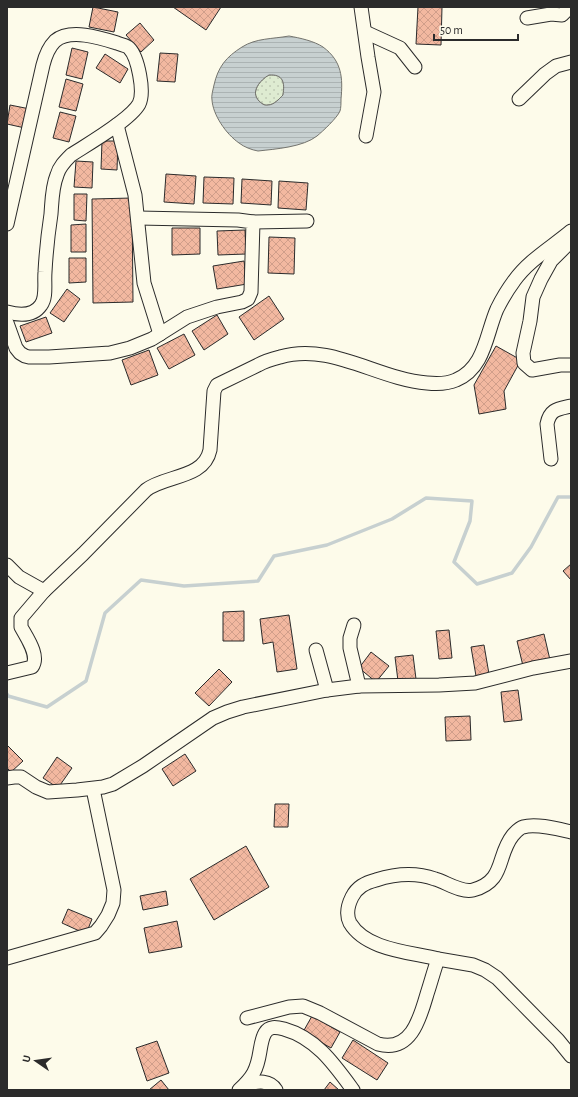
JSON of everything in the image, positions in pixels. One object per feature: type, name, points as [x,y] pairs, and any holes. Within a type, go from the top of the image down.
[{"type":"street","points":[[361,7],[374,92],[366,136]]},
{"type":"street","points":[[527,18],[551,14],[562,15],[570,7]]},
{"type":"street","points":[[365,32],[400,48],[415,67]]},
{"type":"street","points":[[7,224],[9,208],[43,65],[49,50],[57,40],[75,35],[87,35],[112,41],[129,49],[139,73],[141,98],[139,104],[117,125],[71,155],[61,166],[57,173],[53,191],[46,256],[44,299],[33,313],[20,314],[7,312]]},
{"type":"street","points":[[519,99],[545,74],[556,66],[571,62]]},
{"type":"street","points":[[117,125],[135,195],[144,284],[160,334]]},
{"type":"street","points":[[138,218],[238,220],[253,222],[307,221]]},
{"type":"street","points":[[7,323],[16,348],[20,353],[29,357],[119,352],[152,339],[187,317],[217,306],[242,302],[248,299],[251,292],[253,222]]},
{"type":"street","points":[[570,240],[551,261],[536,289],[532,300],[530,321],[523,353],[524,363],[532,370],[560,365],[571,365]]},
{"type":"street","points":[[8,673],[32,667],[35,663],[35,657],[21,627],[20,621],[22,616],[44,591],[146,490],[161,482],[190,472],[204,464],[207,460],[210,450],[214,391],[217,385],[264,361],[289,354],[312,352],[338,358],[390,376],[413,382],[440,384],[456,380],[469,371],[480,358],[497,309],[523,269],[570,240]]},
{"type":"street","points":[[551,459],[547,424],[548,420],[550,415],[556,410],[571,406]]},
{"type":"street","points":[[7,565],[19,577],[44,591]]},
{"type":"street","points":[[354,625],[350,638],[350,648],[359,686]]},
{"type":"street","points":[[316,650],[327,690]]},
{"type":"street","points":[[7,778],[14,776],[21,778],[48,792],[93,789],[113,784],[127,776],[219,715],[256,704],[327,690],[359,686],[475,683],[533,668],[571,661]]},
{"type":"street","points":[[7,958],[95,933],[108,915],[113,903],[114,884],[93,789]]},
{"type":"street","points":[[571,832],[540,827],[521,828],[515,832],[507,843],[496,875],[484,885],[471,890],[463,889],[434,878],[408,874],[398,874],[362,885],[355,891],[350,901],[348,917],[350,923],[360,936],[378,945],[438,959],[473,965],[485,970],[497,978],[558,1040],[571,1056]]},
{"type":"street","points":[[247,1018],[289,1007],[303,1006],[320,1013],[378,1044],[387,1046],[395,1044],[408,1037],[418,1022],[438,959]]},
{"type":"street","points":[[242,1087],[253,1076],[256,1069],[264,1034],[270,1028],[274,1027],[300,1034],[322,1050],[353,1090]]},
{"type":"street","points":[[242,1087],[263,1082],[271,1085],[276,1090]]},
{"type":"green space","points":[[269,75],[280,77],[284,90],[283,95],[278,100],[267,105],[263,104],[256,98],[256,90],[257,86],[262,80]]},
{"type":"shaded area","points":[[289,36],[315,43],[323,47],[334,58],[340,70],[342,84],[340,110],[330,124],[311,140],[289,147],[256,151],[239,143],[229,135],[221,124],[213,106],[212,97],[214,85],[220,68],[236,51],[253,42]],"holes":[[[269,75],[280,77],[282,80],[284,86],[283,95],[276,102],[264,105],[256,98],[257,86]]]},
{"type":"building","points":[[93,7],[118,12],[114,32],[89,27]]},
{"type":"building","points":[[173,7],[221,7],[206,30]]},
{"type":"building","points":[[418,7],[442,7],[441,45],[416,44]]},
{"type":"building","points":[[140,23],[154,40],[141,52],[126,35]]},
{"type":"building","points":[[72,48],[88,52],[82,79],[66,75]]},
{"type":"building","points":[[160,53],[178,54],[175,82],[157,81]]},
{"type":"building","points":[[105,54],[128,69],[120,83],[96,68]]},
{"type":"building","points":[[66,79],[83,84],[76,111],[59,107]]},
{"type":"building","points":[[10,105],[30,109],[25,128],[7,124]]},
{"type":"building","points":[[60,112],[76,116],[69,142],[53,138]]},
{"type":"building","points":[[102,141],[118,141],[117,170],[101,169]]},
{"type":"building","points":[[76,161],[93,162],[92,188],[74,187]]},
{"type":"building","points":[[166,174],[196,176],[194,204],[164,202]]},
{"type":"building","points":[[204,177],[234,178],[233,204],[203,203]]},
{"type":"building","points":[[242,179],[272,181],[271,205],[241,203]]},
{"type":"building","points":[[279,181],[308,183],[306,210],[278,208]]},
{"type":"building","points":[[74,194],[87,194],[86,221],[74,220]]},
{"type":"building","points":[[132,198],[133,302],[93,303],[92,199]]},
{"type":"building","points":[[86,224],[86,252],[71,252],[71,225]]},
{"type":"building","points":[[172,228],[200,228],[200,254],[172,255]]},
{"type":"building","points":[[245,230],[246,254],[218,255],[217,231]]},
{"type":"building","points":[[269,237],[295,238],[294,274],[268,273]]},
{"type":"building","points":[[69,258],[86,258],[86,282],[69,283]]},
{"type":"building","points":[[244,261],[247,284],[217,289],[213,266]]},
{"type":"building","points":[[67,289],[80,299],[64,322],[50,313]]},
{"type":"building","points":[[269,296],[284,319],[254,340],[239,317]]},
{"type":"building","points":[[217,315],[228,334],[204,350],[192,331]]},
{"type":"building","points":[[46,317],[52,333],[26,342],[20,326]]},
{"type":"building","points":[[184,334],[195,355],[169,369],[157,348]]},
{"type":"building","points":[[496,346],[521,360],[504,391],[506,409],[479,414],[474,385]]},
{"type":"building","points":[[149,350],[158,375],[131,385],[122,360]]},
{"type":"building","points":[[571,564],[571,580],[563,571]]},
{"type":"building","points":[[244,611],[244,641],[223,641],[223,612]]},
{"type":"building","points":[[289,615],[297,669],[277,672],[273,642],[263,644],[260,619]]},
{"type":"building","points":[[449,630],[452,658],[439,659],[436,631]]},
{"type":"building","points":[[544,634],[550,660],[523,666],[517,641]]},
{"type":"building","points":[[484,645],[489,674],[476,676],[471,647]]},
{"type":"building","points":[[371,652],[389,666],[376,682],[359,668]]},
{"type":"building","points":[[413,655],[416,679],[398,681],[395,657]]},
{"type":"building","points":[[219,669],[232,682],[209,706],[195,693]]},
{"type":"building","points":[[518,690],[522,720],[504,722],[501,692]]},
{"type":"building","points":[[470,716],[471,740],[446,741],[445,717]]},
{"type":"building","points":[[8,746],[23,761],[11,772],[7,768]]},
{"type":"building","points":[[185,754],[196,771],[173,786],[162,769]]},
{"type":"building","points":[[57,757],[72,768],[58,788],[43,778]]},
{"type":"building","points":[[275,804],[289,804],[288,827],[274,827]]},
{"type":"building","points":[[246,846],[269,887],[214,920],[190,879]]},
{"type":"building","points":[[166,891],[168,905],[143,910],[140,896]]},
{"type":"building","points":[[68,909],[92,919],[86,934],[62,923]]},
{"type":"building","points":[[177,921],[182,947],[149,953],[144,928]]},
{"type":"building","points":[[312,1016],[340,1032],[331,1048],[303,1032]]},
{"type":"building","points":[[353,1040],[388,1063],[377,1080],[342,1058]]},
{"type":"building","points":[[157,1041],[169,1073],[147,1081],[136,1048]]},
{"type":"building","points":[[161,1080],[169,1090],[149,1090]]},
{"type":"building","points":[[330,1082],[339,1090],[324,1090]]},
{"type":"waterway","points":[[7,694],[8,696],[47,707],[86,681],[105,613],[141,580],[184,586],[258,581],[274,556],[327,545],[392,519],[426,498],[472,501],[470,521],[454,562],[477,584],[512,573],[531,547],[558,497],[571,497]]}]
